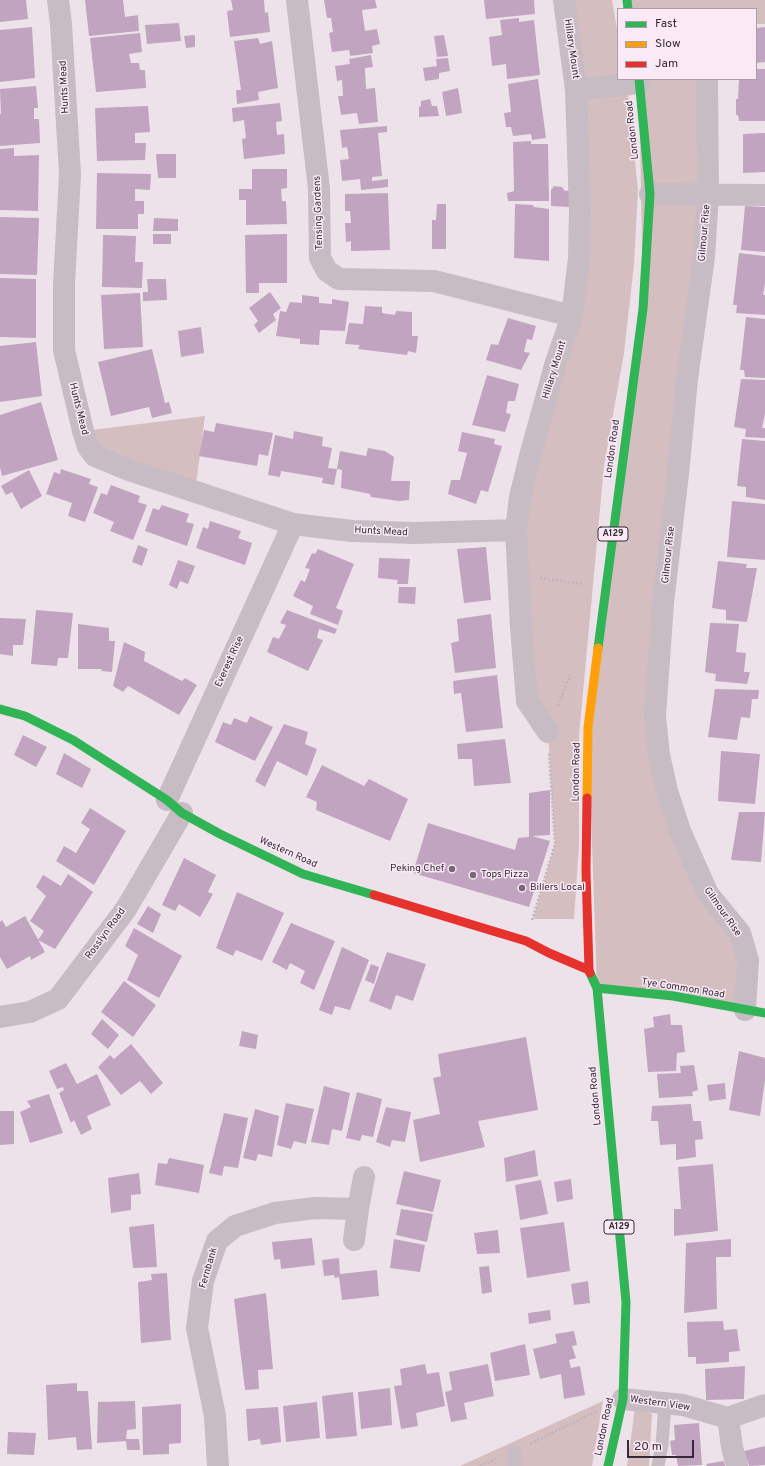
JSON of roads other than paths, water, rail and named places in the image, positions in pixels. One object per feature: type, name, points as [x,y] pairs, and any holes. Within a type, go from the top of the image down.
[{"type":"main road","name":"London Road","points":[[608,1466],[623,1398],[626,1302],[597,988],[589,970],[586,871],[588,727],[605,587],[643,309],[650,194],[639,81]]},
{"type":"main road","name":"Western Road","points":[[0,709],[24,716],[73,740],[220,834],[303,874],[526,941],[549,953],[589,970]]},
{"type":"main road","name":"Tye Common Road","points":[[597,988],[673,996],[755,1012]]},
{"type":"street","name":"Hunts Mead","points":[[58,0],[61,24],[70,174],[64,284],[64,350],[83,431],[88,447],[95,456],[129,470],[293,524],[352,531],[415,534],[516,530]]},
{"type":"street","name":"Tensing Gardens","points":[[297,0],[319,189],[320,258],[327,271],[339,278],[434,281],[572,316]]},
{"type":"street","name":"Hillary Mount","points":[[548,732],[528,701],[521,620],[516,530],[520,497],[530,456],[556,362],[572,316],[579,258],[580,209],[576,90],[564,0]]},
{"type":"street","name":"Gilmour Rise","points":[[707,80],[708,194],[704,258],[687,379],[663,603],[655,716],[659,755],[667,791],[680,831],[708,894],[740,933],[748,960],[755,1012]]},
{"type":"street","points":[[576,90],[639,81]]},
{"type":"street","points":[[650,194],[765,195]]},
{"type":"street","name":"Everest Rise","points":[[174,806],[293,524]]},
{"type":"street","name":"Rosslyn Road","points":[[0,1018],[30,1012],[58,999],[126,909],[174,806]]},
{"type":"street","points":[[354,1240],[364,1177]]},
{"type":"street","name":"Fernbank","points":[[218,1466],[214,1416],[197,1328],[203,1281],[217,1241],[235,1226],[275,1214],[315,1208],[358,1209]]},
{"type":"street","name":"Western View","points":[[623,1398],[683,1405],[728,1418]]},
{"type":"street","points":[[737,1466],[732,1447],[728,1418],[765,1405]]},
{"type":"lane","points":[[658,1466],[662,1445],[665,1403]]},
{"type":"lane","points":[[514,1451],[515,1466]]},
{"type":"place","name":"Peking Chef","points":[[452,869]]},
{"type":"place","name":"Tops Pizza","points":[[473,875]]},
{"type":"place","name":"Billers Local","points":[[522,888]]}]
